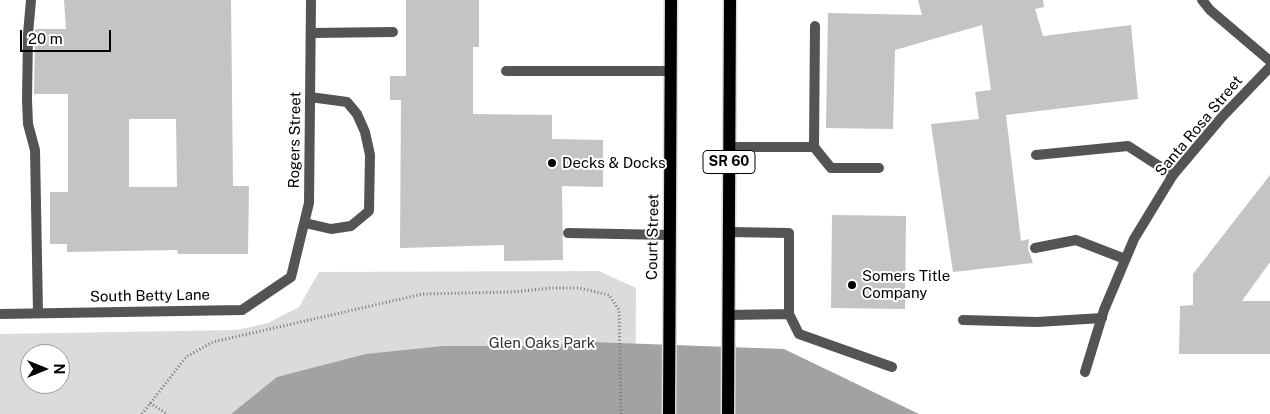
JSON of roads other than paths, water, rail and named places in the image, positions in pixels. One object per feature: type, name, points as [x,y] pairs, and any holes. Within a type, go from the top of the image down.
[{"type":"main road","name":"Court Street","points":[[669,414],[671,0]]},
{"type":"main road","name":"SR 60","points":[[728,414],[730,0]]},
{"type":"street","points":[[31,0],[28,34],[27,100],[28,124],[35,150],[38,313]]},
{"type":"street","name":"Rogers Street","points":[[291,277],[309,203],[311,0]]},
{"type":"street","points":[[1202,0],[1210,10],[1270,61]]},
{"type":"street","points":[[815,26],[814,147],[831,168],[879,168]]},
{"type":"street","points":[[311,33],[393,32]]},
{"type":"street","name":"Santa Rosa Street","points":[[1085,372],[1102,318],[1134,239],[1174,175],[1222,117],[1270,67]]},
{"type":"street","points":[[506,70],[670,71]]},
{"type":"street","points":[[304,223],[331,229],[351,226],[369,211],[370,154],[365,132],[357,114],[347,102],[310,98]]},
{"type":"street","points":[[1036,154],[1128,146],[1174,175]]},
{"type":"street","points":[[729,147],[814,147]]},
{"type":"street","points":[[729,232],[789,233],[789,314],[800,334],[892,367]]},
{"type":"street","points":[[568,233],[669,235]]},
{"type":"street","points":[[1035,248],[1076,240],[1125,259]]},
{"type":"street","name":"South Betty Lane","points":[[0,314],[242,310],[291,277]]},
{"type":"street","points":[[728,320],[789,314]]},
{"type":"street","points":[[964,320],[1037,322],[1102,318]]},
{"type":"place","name":"Decks & Docks","points":[[552,163]]},
{"type":"place","name":"Somers Title Company","points":[[852,285]]},
{"type":"park label","name":"Glen Oaks Park","points":[[542,343]]}]
